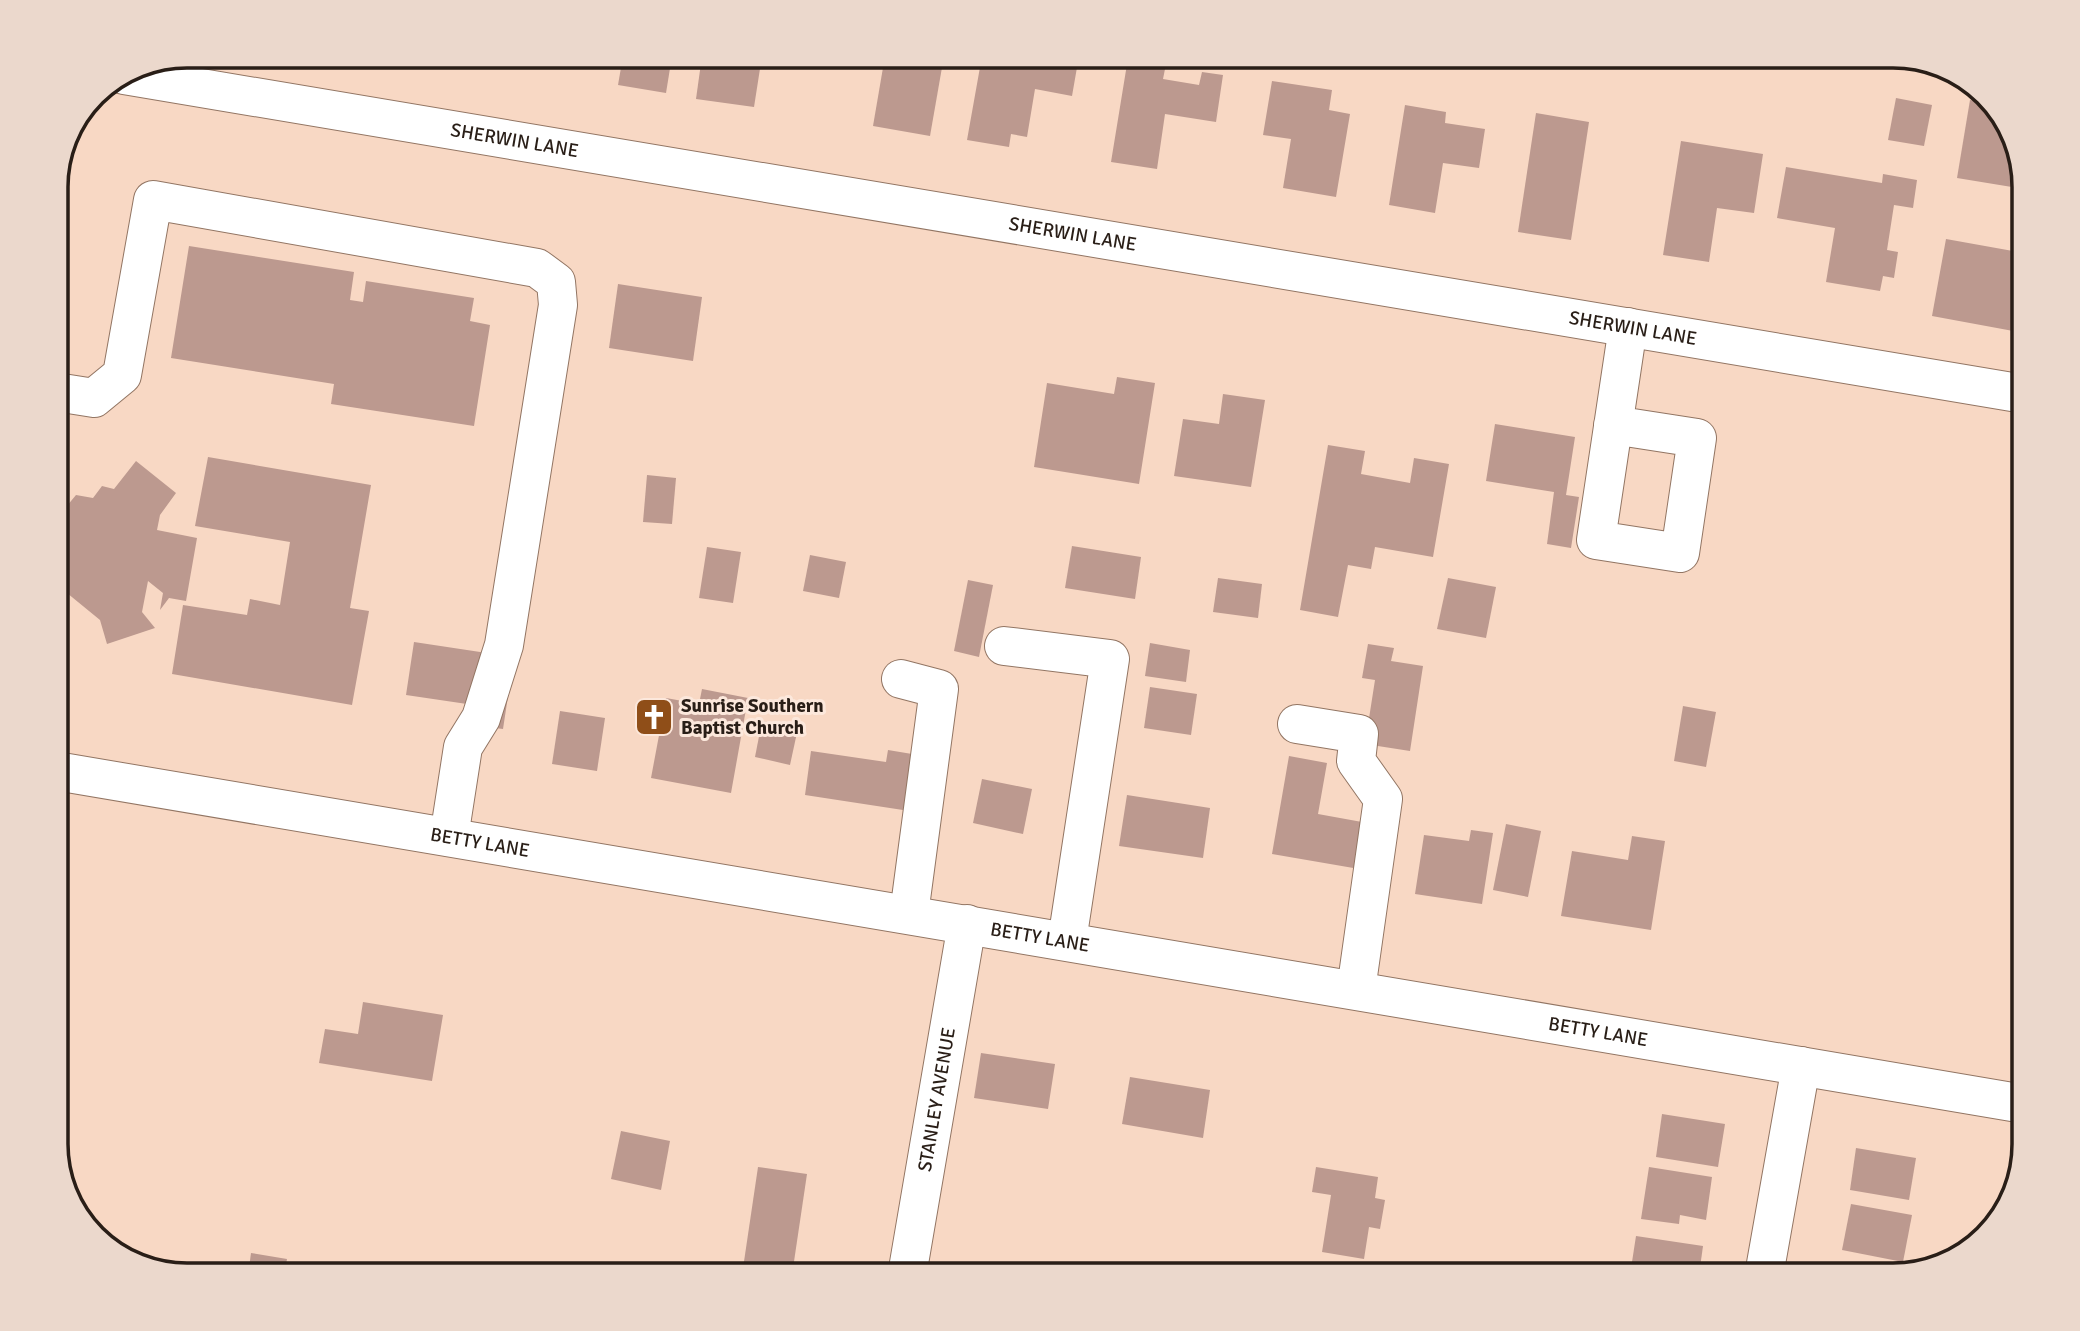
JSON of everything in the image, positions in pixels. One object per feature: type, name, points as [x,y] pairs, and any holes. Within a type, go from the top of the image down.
[{"type":"street","name":"SHERWIN LANE","points":[[141,78],[2012,392]]},
{"type":"street","points":[[69,394],[94,398],[122,375],[153,200],[537,268],[556,282],[558,305],[504,645],[481,718],[463,747],[449,837]]},
{"type":"street","points":[[1613,425],[1628,327]]},
{"type":"street","points":[[1004,646],[1110,659],[1067,941]]},
{"type":"street","points":[[901,679],[939,689],[908,914]]},
{"type":"street","points":[[1297,724],[1359,734],[1356,761],[1382,799],[1356,990]]},
{"type":"street","name":"BETTY LANE","points":[[69,773],[2012,1102]]},
{"type":"street","name":"STANLEY AVENUE","points":[[910,1263],[967,924]]},
{"type":"street","points":[[1766,1263],[1801,1066]]},
{"type":"building","points":[[621,68],[670,68],[666,93],[618,85]]},
{"type":"building","points":[[700,68],[760,68],[754,107],[696,99]]},
{"type":"building","points":[[883,68],[942,68],[930,136],[873,126]]},
{"type":"building","points":[[980,68],[1077,68],[1072,96],[1035,89],[1027,137],[1011,134],[1009,147],[967,140]]},
{"type":"building","points":[[1126,68],[1165,68],[1163,79],[1199,85],[1202,72],[1223,75],[1216,122],[1165,114],[1157,169],[1111,162]]},
{"type":"building","points":[[1272,81],[1332,90],[1329,110],[1350,114],[1336,197],[1283,188],[1291,139],[1263,135]]},
{"type":"building","points":[[1896,98],[1932,105],[1924,146],[1888,140]]},
{"type":"building","points":[[1970,100],[1974,101],[1992,121],[1999,135],[2008,157],[2012,187],[1957,178]]},
{"type":"building","points":[[1405,105],[1446,112],[1445,123],[1485,129],[1479,168],[1443,163],[1435,213],[1389,205]]},
{"type":"building","points":[[1536,113],[1589,122],[1571,240],[1518,232]]},
{"type":"building","points":[[1681,141],[1763,154],[1754,213],[1717,208],[1709,262],[1663,255]]},
{"type":"building","points":[[1786,167],[1882,183],[1883,174],[1917,180],[1913,208],[1894,205],[1887,250],[1898,252],[1894,278],[1883,276],[1880,291],[1826,282],[1835,228],[1777,218]]},
{"type":"building","points":[[1946,239],[2012,251],[2012,331],[1932,316]]},
{"type":"building","points":[[189,246],[354,272],[350,300],[363,302],[366,281],[474,298],[470,321],[490,325],[474,426],[331,404],[334,384],[171,358]]},
{"type":"building","points":[[618,284],[702,297],[693,361],[609,348]]},
{"type":"building","points":[[1117,377],[1155,383],[1139,484],[1034,467],[1047,383],[1114,394]]},
{"type":"building","points":[[1223,394],[1265,400],[1251,487],[1174,476],[1183,419],[1219,424]]},
{"type":"building","points":[[1495,424],[1575,437],[1566,495],[1579,497],[1571,548],[1547,544],[1554,492],[1486,481]]},
{"type":"building","points":[[1328,445],[1365,451],[1361,474],[1410,483],[1414,458],[1449,464],[1433,557],[1375,547],[1371,569],[1348,565],[1338,617],[1300,610]]},
{"type":"building","points":[[208,457],[371,485],[350,608],[369,611],[352,705],[172,674],[183,605],[247,615],[250,599],[280,605],[290,542],[195,526]]},
{"type":"building","points":[[136,461],[176,493],[160,515],[157,530],[197,538],[186,601],[169,598],[160,610],[163,593],[148,581],[142,612],[155,628],[107,644],[100,620],[69,595],[69,503],[76,495],[93,498],[102,486],[114,489]]},
{"type":"building","points":[[647,475],[676,478],[672,524],[643,522]]},
{"type":"building","points":[[1072,546],[1141,557],[1135,599],[1065,588]]},
{"type":"building","points":[[707,547],[741,552],[733,603],[699,598]]},
{"type":"building","points":[[810,555],[846,562],[839,598],[803,591]]},
{"type":"building","points":[[1218,578],[1262,584],[1258,618],[1213,612]]},
{"type":"building","points":[[1448,578],[1496,587],[1486,638],[1437,629]]},
{"type":"building","points":[[968,580],[993,585],[979,657],[954,651]]},
{"type":"building","points":[[414,642],[514,657],[503,729],[464,724],[467,704],[406,695]]},
{"type":"building","points":[[1150,643],[1190,650],[1186,682],[1145,676]]},
{"type":"building","points":[[1368,644],[1394,648],[1391,661],[1423,666],[1410,751],[1365,744],[1375,680],[1362,678]]},
{"type":"building","points":[[1150,687],[1197,694],[1191,735],[1144,728]]},
{"type":"building","points":[[702,689],[748,698],[731,793],[651,778],[666,698],[699,704]]},
{"type":"building","points":[[1683,706],[1716,712],[1706,767],[1674,761]]},
{"type":"building","points":[[560,711],[605,718],[597,771],[552,764]]},
{"type":"building","points":[[762,721],[798,728],[790,765],[755,757]]},
{"type":"building","points":[[888,750],[924,756],[916,812],[805,795],[811,751],[886,762]]},
{"type":"building","points":[[1289,756],[1327,763],[1318,814],[1373,824],[1365,870],[1272,854]]},
{"type":"building","points":[[982,779],[1032,789],[1023,834],[973,823]]},
{"type":"building","points":[[1127,795],[1210,808],[1203,858],[1119,846]]},
{"type":"building","points":[[1506,824],[1541,831],[1528,897],[1493,890]]},
{"type":"building","points":[[1471,830],[1493,833],[1482,904],[1415,894],[1424,835],[1469,841]]},
{"type":"building","points":[[1632,836],[1665,841],[1651,930],[1561,916],[1572,851],[1628,860]]},
{"type":"building","points":[[363,1002],[443,1015],[432,1081],[319,1063],[325,1029],[358,1034]]},
{"type":"building","points":[[981,1053],[1055,1064],[1048,1109],[974,1098]]},
{"type":"building","points":[[1130,1077],[1210,1090],[1203,1138],[1122,1124]]},
{"type":"building","points":[[1662,1114],[1725,1124],[1718,1167],[1656,1157]]},
{"type":"building","points":[[621,1131],[670,1141],[661,1190],[611,1179]]},
{"type":"building","points":[[1856,1148],[1916,1158],[1909,1200],[1850,1190]]},
{"type":"building","points":[[758,1167],[807,1174],[794,1263],[744,1263]]},
{"type":"building","points":[[1316,1167],[1378,1177],[1375,1198],[1385,1200],[1380,1229],[1369,1227],[1364,1259],[1322,1252],[1331,1195],[1312,1192]]},
{"type":"building","points":[[1649,1167],[1712,1177],[1706,1220],[1680,1215],[1679,1224],[1641,1219]]},
{"type":"building","points":[[1851,1204],[1912,1215],[1903,1262],[1842,1250]]},
{"type":"building","points":[[1636,1236],[1703,1246],[1701,1263],[1632,1263]]},
{"type":"building","points":[[251,1253],[287,1259],[286,1263],[250,1263]]},
{"type":"place","name":"Sunrise Southern Baptist Church","points":[[654,717]]}]
